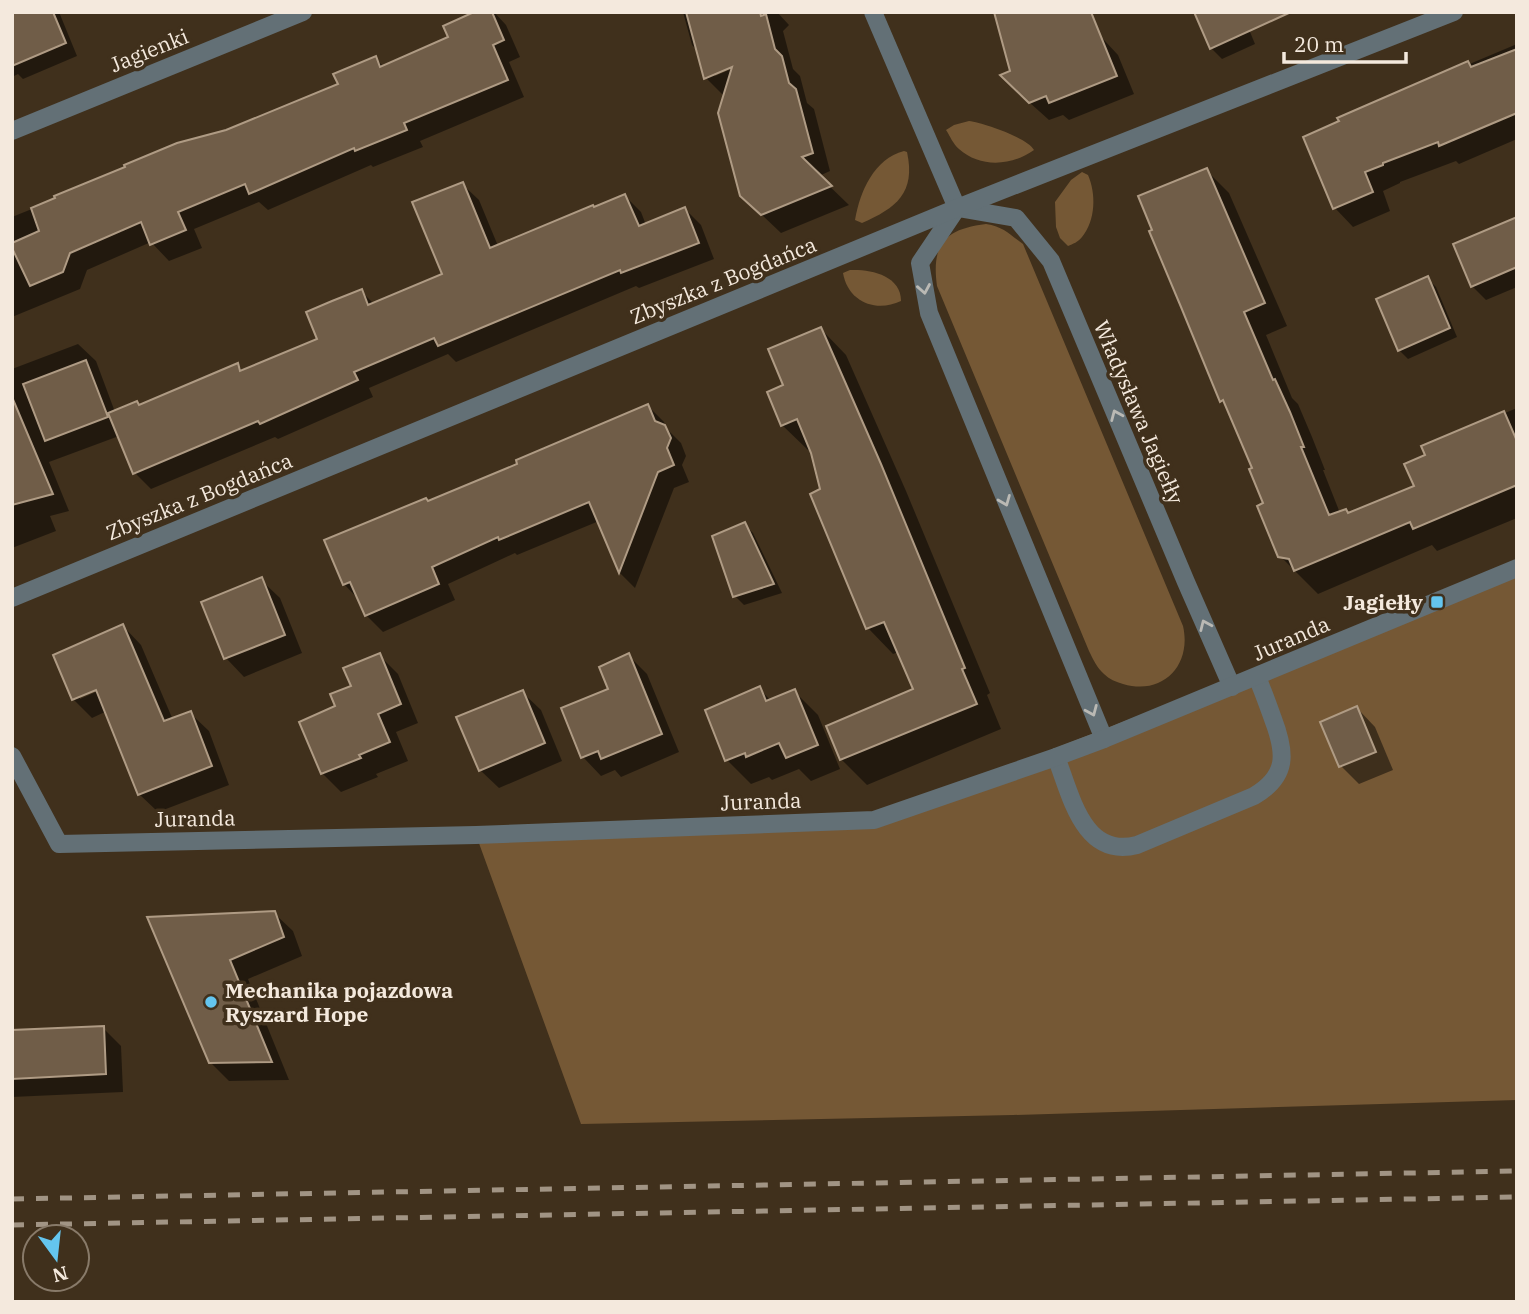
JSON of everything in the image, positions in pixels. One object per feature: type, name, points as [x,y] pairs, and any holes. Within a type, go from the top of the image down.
[{"type":"street","name":"Jagienki","points":[[12,131],[303,12]]},
{"type":"street","points":[[873,12],[957,208],[919,263],[929,313],[1104,739]]},
{"type":"street","name":"Zbyszka z Bogdańca","points":[[12,598],[957,208],[1454,12]]},
{"type":"street","name":"Władysława Jagiełły","points":[[957,208],[1016,218],[1051,261],[1232,687]]},
{"type":"street","name":"Juranda","points":[[12,756],[60,844],[476,835],[874,820],[1104,739],[1517,568]]},
{"type":"street","points":[[1056,757],[1080,819],[1092,835],[1118,847],[1137,845],[1254,796],[1270,785],[1276,777],[1283,758],[1281,739],[1257,677]]},
{"type":"shaded area","points":[[969,121],[1015,136],[1034,150],[1016,159],[996,163],[967,155],[957,147],[946,130]]},
{"type":"shaded area","points":[[907,152],[909,178],[901,197],[885,211],[862,223],[855,220],[870,178],[884,161]]},
{"type":"shaded area","points":[[1082,172],[1088,175],[1091,182],[1092,215],[1082,237],[1068,246],[1060,238],[1056,227],[1055,202],[1071,180]]},
{"type":"shaded area","points":[[986,224],[1002,229],[1023,244],[1183,626],[1185,640],[1179,665],[1162,681],[1137,687],[1123,684],[1108,677],[1094,660],[937,286],[936,259],[944,241],[951,234]]},
{"type":"shaded area","points":[[850,270],[883,275],[896,285],[901,301],[882,306],[857,298],[846,283],[843,273]]},
{"type":"shaded area","points":[[1517,568],[1517,1100],[581,1124],[476,835],[874,819]]},
{"type":"building","points":[[12,12],[53,12],[66,43],[12,66]]},
{"type":"building","points":[[474,12],[492,12],[504,40],[493,45],[508,80],[404,123],[407,130],[355,151],[354,148],[249,194],[245,184],[178,212],[186,230],[150,245],[141,222],[70,253],[63,272],[30,286],[12,243],[39,231],[31,208],[177,143],[226,130],[338,84],[333,74],[376,56],[380,67],[448,37],[443,26]]},
{"type":"building","points":[[686,12],[760,12],[761,16],[766,14],[775,49],[782,56],[789,83],[796,89],[813,153],[802,157],[832,186],[761,215],[740,196],[718,113],[732,67],[704,79]]},
{"type":"building","points":[[994,12],[1091,12],[1117,76],[1049,103],[1046,96],[1029,103],[1000,75],[1010,71]]},
{"type":"building","points":[[1194,12],[1291,12],[1210,49]]},
{"type":"building","points":[[1517,49],[1517,113],[1439,146],[1438,142],[1365,172],[1373,192],[1333,209],[1303,137],[1339,121],[1337,118],[1468,61],[1471,67]]},
{"type":"building","points":[[1207,168],[1265,303],[1244,312],[1290,412],[1304,447],[1301,447],[1329,515],[1346,509],[1348,513],[1414,486],[1404,464],[1425,455],[1421,446],[1504,411],[1517,441],[1517,485],[1413,529],[1410,522],[1294,571],[1289,559],[1278,557],[1257,506],[1263,503],[1249,469],[1252,468],[1223,400],[1220,402],[1149,231],[1152,230],[1138,196]]},
{"type":"building","points":[[463,182],[490,248],[625,194],[639,226],[685,207],[699,243],[621,273],[620,270],[438,346],[434,338],[354,372],[358,380],[260,424],[258,421],[133,474],[108,413],[137,401],[139,405],[238,363],[240,371],[317,339],[306,312],[332,301],[362,289],[368,305],[442,274],[412,202]]},
{"type":"building","points":[[1517,217],[1517,267],[1471,287],[1453,244]]},
{"type":"building","points":[[1428,276],[1450,328],[1398,351],[1376,299]]},
{"type":"building","points":[[821,327],[881,464],[965,668],[962,669],[977,704],[840,760],[826,726],[913,689],[884,622],[866,629],[810,494],[820,489],[811,453],[797,419],[781,426],[767,392],[783,385],[768,349]]},
{"type":"building","points":[[86,360],[108,417],[45,441],[23,384]]},
{"type":"building","points":[[12,397],[53,494],[12,505]]},
{"type":"building","points":[[648,404],[655,421],[665,425],[671,438],[667,448],[674,465],[658,472],[619,573],[589,502],[499,540],[498,537],[432,567],[439,584],[365,616],[350,582],[343,585],[324,540],[517,464],[516,460]]},
{"type":"building","points":[[745,522],[774,584],[733,597],[712,536]]},
{"type":"building","points":[[262,577],[285,635],[224,659],[201,602]]},
{"type":"building","points":[[123,624],[164,721],[191,711],[212,766],[138,795],[96,690],[72,700],[53,655]]},
{"type":"building","points":[[380,653],[401,704],[378,714],[390,742],[359,755],[361,758],[321,774],[299,722],[335,706],[330,694],[351,686],[343,668]]},
{"type":"building","points":[[629,653],[662,734],[601,759],[598,751],[581,758],[561,708],[608,689],[599,667]]},
{"type":"building","points":[[760,686],[766,701],[795,689],[818,745],[786,758],[779,743],[746,757],[745,753],[725,761],[705,710]]},
{"type":"building","points":[[523,690],[545,743],[479,771],[456,717]]},
{"type":"building","points":[[1357,706],[1376,752],[1339,767],[1320,722]]},
{"type":"building","points":[[275,911],[284,937],[230,960],[272,1062],[209,1063],[147,917]]},
{"type":"building","points":[[104,1026],[106,1074],[12,1079],[12,1030]]},
{"type":"railway","points":[[12,1199],[1517,1171]]},
{"type":"railway","points":[[12,1225],[1517,1197]]},
{"type":"place","name":"Jagiełły","points":[[1437,602]]},
{"type":"place","name":"Mechanika pojazdowa Ryszard Hope","points":[[211,1002]]}]
